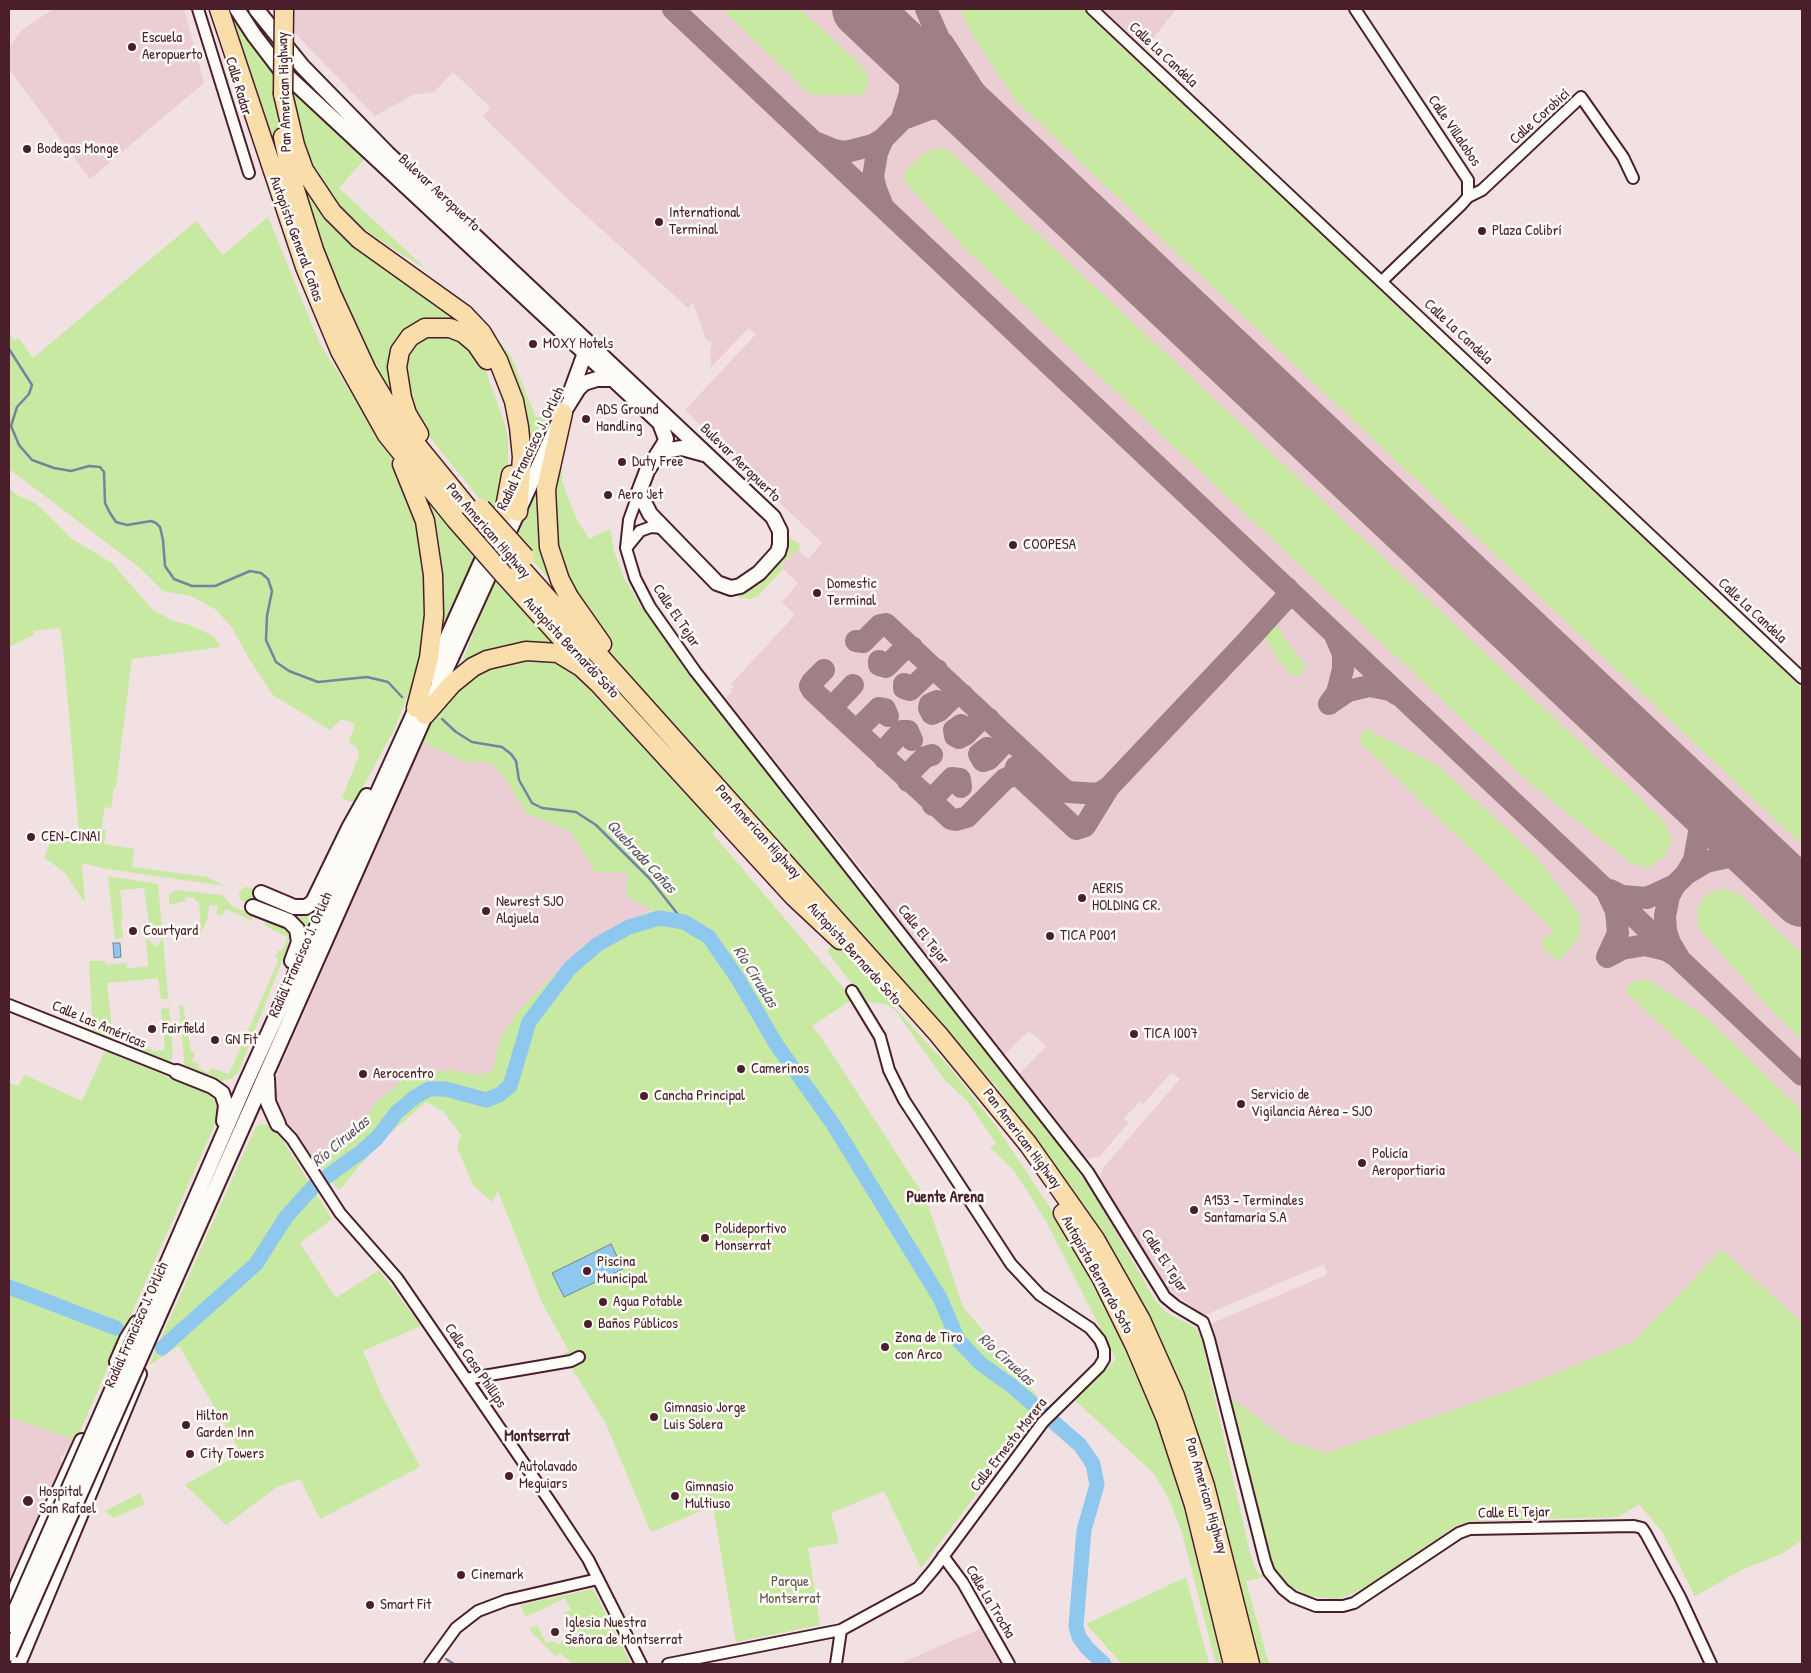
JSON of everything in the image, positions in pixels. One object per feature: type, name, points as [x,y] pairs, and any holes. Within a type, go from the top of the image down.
[{"type":"highway","name":"Autopista General Cañas","points":[[219,9],[305,267],[340,351],[361,375],[391,401]]},
{"type":"highway","name":"Pan American Highway","points":[[284,9],[283,137],[292,180],[314,250],[361,375],[477,518]]},
{"type":"highway","points":[[283,94],[295,145],[304,170],[332,212],[359,239],[464,314],[482,333],[498,360],[514,401],[520,426],[522,457],[511,512]]},
{"type":"highway","points":[[421,437],[407,414],[402,398],[398,357],[405,343],[416,333],[425,328],[450,328],[463,333],[476,344],[488,362],[502,394],[510,428],[512,458],[511,512]]},
{"type":"highway","name":"Autopista Bernardo Soto","points":[[361,375],[387,435],[455,519],[515,567],[611,657]]},
{"type":"highway","name":"Autopista Bernardo Soto","points":[[361,375],[515,567],[611,679],[691,765],[844,943],[962,1076],[1006,1130],[1050,1192],[1102,1279],[1134,1344],[1166,1419],[1194,1505],[1233,1664]]},
{"type":"highway","name":"Autopista Bernardo Soto","points":[[391,401],[421,437],[477,518]]},
{"type":"highway","points":[[563,413],[546,489],[549,546],[560,580],[569,597],[611,657],[691,765]]},
{"type":"highway","points":[[387,435],[420,504],[425,521],[433,575],[434,614],[421,712]]},
{"type":"highway","points":[[421,712],[460,676],[487,660],[500,655],[526,651],[558,653],[581,667],[598,683],[793,896],[844,943]]},
{"type":"highway","name":"Pan American Highway","points":[[691,765],[938,1034],[995,1101],[1028,1144],[1095,1239],[1142,1320],[1175,1396],[1205,1486],[1250,1664]]},
{"type":"main road","name":"Bulevar Aeropuerto","points":[[237,9],[280,69],[660,422],[666,439],[639,492],[645,508],[717,583],[731,588],[749,581],[778,552],[780,531],[773,517],[387,153],[302,66],[256,9]]},
{"type":"main road","points":[[563,413],[585,353]]},
{"type":"main road","name":"Radial Francisco J. Orlich","points":[[9,1625],[152,1314],[268,1072],[421,712],[511,512],[563,413],[578,389],[584,383],[597,379],[613,379]]},
{"type":"main road","points":[[657,455],[669,450],[682,448],[708,455]]},
{"type":"main road","name":"Radial Francisco J. Orlich","points":[[9,1654],[152,1314],[216,1152],[245,1085],[408,726],[421,712]]},
{"type":"main road","points":[[261,892],[294,907],[306,907],[313,902],[349,828],[408,726]]},
{"type":"main road","points":[[245,1085],[266,1019],[299,942],[297,929],[294,924],[253,907]]},
{"type":"main road","points":[[177,1072],[215,1087],[225,1098],[226,1114],[216,1152]]},
{"type":"main road","points":[[268,1072],[268,1102],[278,1124]]},
{"type":"main road","points":[[244,1121],[264,1116],[278,1124]]},
{"type":"main road","points":[[9,1604],[127,1339],[152,1314]]},
{"type":"main road","points":[[18,1664],[130,1400],[152,1314]]},
{"type":"main road","points":[[33,1549],[34,1558],[57,1573]]},
{"type":"main road","points":[[15,1590],[24,1586],[49,1592]]},
{"type":"street","name":"Calle Radar","points":[[198,9],[249,173]]},
{"type":"street","name":"Calle La Candela","points":[[1092,9],[1802,678]]},
{"type":"street","name":"Calle Villalobos","points":[[1355,9],[1463,168],[1468,180],[1468,196]]},
{"type":"street","name":"Calle Corobicí","points":[[1468,196],[1482,190],[1581,97],[1623,157],[1633,178]]},
{"type":"street","points":[[1382,281],[1468,196]]},
{"type":"street","name":"Calle El Tejar","points":[[639,492],[629,520],[626,548],[628,560],[635,578],[650,607],[696,671],[1088,1172],[1165,1297],[1202,1322],[1209,1338],[1265,1561],[1269,1572],[1283,1590],[1293,1597],[1316,1606],[1343,1606],[1354,1603],[1459,1533],[1470,1529],[1634,1526],[1642,1528],[1646,1534],[1680,1597],[1711,1664]]},
{"type":"street","points":[[626,548],[632,538],[640,531],[651,527],[663,528]]},
{"type":"street","name":"Calle Ernesto Morera","points":[[668,1664],[841,1630],[918,1588],[1043,1422],[1102,1364],[1105,1355],[1100,1340],[1090,1328],[1040,1295],[1012,1264],[904,1100],[889,1070],[880,1037],[852,991]]},
{"type":"street","name":"Calle Las Américas","points":[[9,1005],[177,1072]]},
{"type":"street","name":"Calle Casa Phillips","points":[[278,1124],[308,1164],[344,1218],[397,1278],[567,1527],[598,1579],[642,1664]]},
{"type":"street","points":[[466,1379],[572,1361],[579,1357]]},
{"type":"street","name":"Calle La Trocha","points":[[943,1556],[963,1583],[1009,1664]]},
{"type":"street","points":[[430,1664],[456,1628],[478,1611],[507,1600],[598,1579]]},
{"type":"street","points":[[836,1664],[841,1630]]},
{"type":"shaded area","points":[[53,9],[184,9],[204,83],[90,179],[9,69],[9,47],[22,30]]},
{"type":"shaded area","points":[[293,9],[1084,9],[1802,688],[1802,1540],[1781,1554],[1743,1569],[1695,1596],[1662,1531],[1639,1504],[1618,1517],[1471,1521],[1454,1527],[1368,1586],[1336,1599],[1309,1596],[1290,1586],[1277,1573],[1270,1556],[1210,1324],[1327,1275],[1324,1264],[1203,1316],[1163,1284],[1100,1178],[1103,1168],[1180,1079],[1171,1073],[1143,1104],[1140,1102],[1124,1118],[1128,1123],[1100,1156],[1088,1159],[1072,1147],[1017,1076],[1046,1046],[1029,1031],[1003,1056],[872,890],[875,886],[725,698],[732,692],[730,690],[733,687],[731,684],[795,615],[782,602],[798,583],[781,567],[797,549],[808,559],[822,543],[779,502],[780,500],[770,489],[685,410],[756,334],[749,328],[711,367],[710,352],[712,342],[706,340],[693,303],[688,308],[570,201],[483,117],[490,107],[453,72],[434,92],[413,95],[375,116],[291,29]]},
{"type":"shaded area","points":[[1102,9],[1176,9],[1145,49]]},
{"type":"shaded area","points":[[422,742],[466,762],[492,763],[507,781],[527,813],[571,832],[595,872],[628,873],[654,909],[584,945],[492,1076],[421,1080],[334,1159],[317,1162],[274,1109],[270,1091]]},
{"type":"shaded area","name":"Hospital San Rafael","points":[[9,1417],[76,1440],[60,1458],[64,1466],[32,1536],[9,1579]]},
{"type":"shaded area","points":[[982,1628],[1003,1664],[903,1664],[903,1662]]},
{"type":"green space","points":[[241,9],[250,9],[373,147],[279,61]]},
{"type":"green space","points":[[722,9],[800,9],[862,66],[868,76],[867,89],[861,95],[811,95]]},
{"type":"green space","points":[[960,9],[1084,9],[1802,688],[1802,845],[1016,101],[971,33]]},
{"type":"green space","points":[[231,17],[239,20],[274,67],[275,102],[292,199]]},
{"type":"green space","points":[[295,88],[367,156],[339,188],[427,270],[371,235],[339,206],[320,178],[306,152],[295,114]]},
{"type":"green space","points":[[938,148],[950,151],[1664,821],[1672,840],[1664,857],[1648,868],[1632,864],[1532,785],[965,249],[904,181],[904,172],[924,153]]},
{"type":"green space","points":[[304,183],[453,314],[452,320],[408,333],[401,409],[382,383],[358,336],[324,252]]},
{"type":"green space","points":[[268,217],[320,344],[390,454],[415,513],[422,555],[424,606],[418,671],[393,732],[354,803],[342,798],[359,755],[357,748],[349,742],[355,724],[341,719],[330,730],[273,695],[248,657],[231,626],[215,609],[191,596],[163,591],[140,568],[9,469],[9,333],[15,341],[18,338],[33,358],[196,221],[223,255]]},
{"type":"green space","points":[[492,332],[511,356],[536,417],[545,417],[562,390],[535,462],[531,461],[528,416],[518,385],[509,361]]},
{"type":"green space","points":[[452,335],[474,353],[486,371],[505,425],[508,441],[508,471],[496,519],[415,419],[404,377],[409,347],[424,336]]},
{"type":"green space","points":[[554,467],[562,467],[562,482],[576,518],[589,539],[610,529],[614,551],[624,578],[645,613],[1069,1159],[1092,1191],[1155,1300],[1167,1313],[1196,1328],[1201,1337],[1250,1553],[1256,1570],[1263,1577],[1246,1581],[1269,1664],[1259,1664],[1225,1524],[1186,1403],[1071,1191],[997,1087],[600,644],[554,554]]},
{"type":"green space","points":[[539,480],[556,588],[514,539]]},
{"type":"green space","points":[[9,488],[17,495],[35,503],[72,539],[112,563],[152,609],[173,621],[190,625],[205,632],[214,637],[221,647],[132,659],[116,786],[114,788],[111,808],[105,807],[101,830],[106,830],[104,844],[134,849],[132,867],[207,877],[225,886],[107,869],[82,863],[85,903],[65,873],[44,857],[55,832],[80,845],[64,657],[60,628],[33,631],[34,635],[9,647]]},
{"type":"green space","points":[[426,493],[477,555],[439,640],[443,612],[443,571],[437,528]]},
{"type":"green space","points":[[788,537],[800,544],[799,552],[797,550],[785,562],[781,567],[783,569],[758,596],[750,599],[739,598],[739,593],[752,588],[769,570]]},
{"type":"green space","points":[[496,575],[560,648],[460,667]]},
{"type":"green space","points":[[1274,623],[1306,666],[1299,676],[1293,677],[1279,661],[1263,634]]},
{"type":"green space","name":"Polideportivo Monserrat","points":[[527,658],[558,663],[579,674],[721,824],[712,833],[853,999],[812,1026],[926,1199],[963,1307],[1019,1372],[1044,1406],[1020,1443],[1016,1441],[921,1568],[884,1491],[831,1513],[839,1543],[808,1548],[820,1625],[736,1642],[713,1506],[651,1532],[605,1422],[563,1354],[569,1351],[543,1305],[498,1191],[492,1202],[473,1185],[457,1147],[461,1135],[443,1111],[426,1102],[379,1143],[339,1190],[317,1162],[335,1140],[355,1136],[375,1104],[406,1077],[449,1070],[477,1075],[493,1071],[500,1038],[519,1010],[584,945],[653,910],[626,896],[628,873],[595,872],[571,832],[526,813],[507,781],[492,763],[466,762],[422,742],[436,710],[471,674],[495,664]]},
{"type":"green space","points":[[1365,728],[1440,767],[1537,857],[1577,910],[1581,920],[1579,938],[1559,960],[1552,957],[1542,946],[1542,940],[1554,931],[1359,741]]},
{"type":"green space","points":[[108,876],[158,884],[173,1052],[170,1066],[130,1048],[131,1044],[143,1049],[152,1049],[152,1051],[165,1050],[161,1009],[169,1008],[168,999],[161,999],[158,978],[107,983],[113,1039],[93,1033],[89,961],[105,961],[106,965],[126,963],[127,969],[148,966],[146,938],[157,947],[162,939],[144,925],[149,924],[144,888],[120,890],[123,938],[115,940]]},
{"type":"green space","points":[[247,887],[255,895],[247,903],[239,895]]},
{"type":"green space","points":[[1725,889],[1739,894],[1802,954],[1802,1040],[1774,1013],[1699,929],[1697,912],[1701,901],[1711,892]]},
{"type":"green space","points":[[177,890],[222,895],[232,906],[251,914],[253,921],[226,909],[222,916],[216,914],[218,906],[209,905],[208,917],[198,940],[196,928],[201,928],[199,902],[195,901],[195,898],[186,897],[185,901],[169,905],[169,894]]},
{"type":"green space","points":[[266,898],[312,910],[320,904],[303,944],[302,937],[263,905]]},
{"type":"green space","points":[[267,919],[287,929],[290,941],[239,1071],[233,1078],[222,1081],[185,1069],[179,1005],[183,1005],[191,1051],[195,1053],[192,1061],[199,1064],[198,1068],[208,1073],[211,1068],[229,1074],[279,959],[275,957],[279,950],[282,951],[288,937],[265,926]]},
{"type":"green space","points":[[835,942],[950,1068],[996,1126],[1051,1209],[1110,1315],[1158,1426],[1183,1505],[1223,1664],[1216,1664],[1182,1533],[1169,1499],[1154,1474],[1074,1399],[1116,1359],[1046,1221],[1015,1172],[990,1147],[996,1143],[968,1102],[944,1079],[895,1010],[885,1004],[865,1002],[827,951]]},
{"type":"green space","points":[[1638,980],[1648,980],[1705,1016],[1802,1110],[1802,1158],[1625,991],[1629,985]]},
{"type":"green space","points":[[105,1051],[198,1089],[212,1097],[217,1104],[218,1113],[215,1124],[76,1440],[9,1417],[9,1083],[18,1086],[25,1075],[82,1101]]},
{"type":"green space","points":[[260,1124],[268,1125],[282,1139],[332,1219],[300,1243],[336,1298],[379,1270],[421,1326],[363,1351],[382,1396],[420,1467],[320,1519],[300,1479],[277,1487],[226,1525],[185,1485],[241,1453],[179,1346],[149,1365],[255,1128]]},
{"type":"green space","points":[[1722,1249],[1802,1323],[1802,1540],[1781,1554],[1743,1569],[1695,1596],[1662,1531],[1639,1504],[1618,1517],[1471,1521],[1454,1527],[1368,1586],[1336,1599],[1309,1596],[1290,1586],[1277,1573],[1270,1556],[1230,1397],[1288,1441],[1327,1453],[1535,1382],[1634,1341]]},
{"type":"green space","points":[[140,1493],[145,1504],[114,1518],[105,1511]]},
{"type":"green space","points":[[1186,1577],[1209,1664],[1122,1664],[1086,1624]]},
{"type":"green space","points":[[593,1589],[631,1663],[573,1664],[560,1653],[556,1657],[529,1629],[537,1625],[546,1643],[552,1641],[557,1644],[562,1643],[566,1634],[573,1630],[565,1613],[571,1610],[565,1598],[526,1617],[520,1605]]},
{"type":"water","points":[[113,943],[120,943],[121,957],[114,958]]},
{"type":"water","name":"Piscina Municipal","points":[[611,1244],[623,1269],[564,1297],[552,1273]]},
{"type":"waterway","name":"Quebrada Cañas","points":[[9,349],[32,385],[29,394],[17,407],[11,426],[19,445],[32,460],[54,468],[71,471],[89,466],[100,467],[104,472],[105,503],[110,513],[116,522],[127,525],[151,521],[160,527],[165,566],[174,579],[192,586],[215,586],[250,571],[261,573],[268,579],[272,591],[267,616],[266,640],[276,662],[289,671],[318,682],[367,677],[388,682],[402,697]]},
{"type":"waterway","name":"Quebrada Cañas","points":[[442,719],[456,732],[472,742],[502,747],[511,754],[516,761],[519,780],[532,803],[542,808],[576,812],[596,825],[650,879],[684,922]]},
{"type":"waterway","name":"Río Ciruelas","points":[[162,1348],[256,1264],[286,1217],[314,1186],[377,1138],[397,1112],[415,1097],[429,1089],[446,1089],[486,1100],[499,1095],[510,1086],[529,1022],[570,968],[598,944],[629,927],[659,918],[684,922],[709,937],[738,979],[776,1044],[833,1124],[940,1298],[958,1340],[981,1364],[1012,1386],[1080,1445],[1093,1464],[1097,1485],[1084,1530],[1076,1626],[1079,1637],[1087,1648],[1104,1664]]},
{"type":"waterway","name":"Río Ciruelas","points":[[9,1287],[116,1328]]},
{"type":"waterway","points":[[446,1659],[454,1664]]},
{"type":"taxiway","points":[[673,9],[1802,1075]]},
{"type":"taxiway","points":[[817,143],[834,150],[846,152],[873,145],[883,139],[938,83],[945,63],[944,50],[926,9]]},
{"type":"taxiway","points":[[884,31],[903,56],[910,74],[910,93],[902,118]]},
{"type":"taxiway","points":[[943,43],[988,112],[1041,180]]},
{"type":"taxiway","points":[[906,118],[930,109],[944,108],[957,109],[975,118]]},
{"type":"taxiway","points":[[882,204],[873,177],[877,153],[883,139]]},
{"type":"taxiway","points":[[856,641],[863,642],[880,625],[886,624],[1061,787],[1068,792],[1098,794],[1109,787],[1249,639],[1287,597],[1287,588]]},
{"type":"taxiway","points":[[1329,704],[1337,693],[1343,669],[1343,654],[1334,633]]},
{"type":"taxiway","points":[[879,661],[879,665],[886,667],[905,648],[912,647]]},
{"type":"taxiway","points":[[824,670],[812,682],[810,686],[813,691],[951,819],[956,820],[967,817],[1005,779],[1018,773],[1032,772],[1051,779]]},
{"type":"taxiway","points":[[904,684],[904,688],[910,690],[929,672],[937,670]]},
{"type":"taxiway","points":[[834,711],[835,704],[853,685]]},
{"type":"taxiway","points":[[1329,704],[1348,691],[1369,686],[1390,690],[1398,695]]},
{"type":"taxiway","points":[[937,701],[930,704],[929,708],[932,714],[939,711],[955,695],[963,695]]},
{"type":"taxiway","points":[[860,735],[861,726],[879,708],[885,709],[888,716]]},
{"type":"taxiway","points":[[961,725],[954,730],[955,736],[959,738],[965,735],[981,719],[989,719]]},
{"type":"taxiway","points":[[885,759],[883,752],[902,731],[908,731],[912,740]]},
{"type":"taxiway","points":[[987,748],[979,754],[983,761],[989,759],[1005,742],[1012,742]]},
{"type":"taxiway","points":[[908,781],[908,774],[925,757],[932,755]]},
{"type":"taxiway","points":[[1016,767],[1019,776],[1076,829],[1085,826],[1109,787]]},
{"type":"taxiway","points":[[933,805],[934,797],[952,778],[960,779],[961,787]]},
{"type":"taxiway","points":[[1610,890],[1622,896],[1647,898],[1675,885],[1686,874],[1694,860],[1700,827],[1689,791]]},
{"type":"taxiway","points":[[1686,874],[1706,862],[1728,857],[1766,864]]},
{"type":"taxiway","points":[[1608,894],[1616,911],[1618,933],[1607,957],[1622,949],[1645,945],[1666,950],[1679,958],[1670,943],[1666,931],[1665,916],[1669,896],[1675,885]]},
{"type":"runway","points":[[861,9],[1802,898]]},
{"type":"place","name":"Escuela Aeropuerto","points":[[132,47]]},
{"type":"place","name":"Bodegas Monge","points":[[27,149]]},
{"type":"place","name":"International Terminal","points":[[659,222]]},
{"type":"place","name":"Plaza Colibrí","points":[[1482,231]]},
{"type":"place","name":"MOXY Hotels","points":[[533,344]]},
{"type":"place","name":"ADS Ground Handling","points":[[586,419]]},
{"type":"place","name":"Duty Free","points":[[622,462]]},
{"type":"place","name":"Aero Jet","points":[[608,495]]},
{"type":"place","name":"COOPESA","points":[[1013,545]]},
{"type":"place","name":"Domestic Terminal","points":[[817,593]]},
{"type":"place","name":"CEN-CINAI","points":[[31,837]]},
{"type":"place","name":"AERIS HOLDING CR.","points":[[1082,898]]},
{"type":"place","name":"Newrest SJO Alajuela","points":[[486,911]]},
{"type":"place","name":"Courtyard","points":[[133,931]]},
{"type":"place","name":"TICA P001","points":[[1050,936]]},
{"type":"place","name":"Fairfield","points":[[152,1029]]},
{"type":"place","name":"TICA I007","points":[[1134,1034]]},
{"type":"place","name":"GN Fit","points":[[215,1040]]},
{"type":"place","name":"Camerinos","points":[[741,1069]]},
{"type":"place","name":"Aerocentro","points":[[363,1074]]},
{"type":"place","name":"Cancha Principal","points":[[644,1096]]},
{"type":"place","name":"Servicio de Vigilancia Aérea - SJO","points":[[1241,1104]]},
{"type":"place","name":"Policía Aeroportiaria","points":[[1362,1163]]},
{"type":"place","name":"A153 - Terminales Santamaría S.A","points":[[1194,1210]]},
{"type":"place","name":"Polideportivo Monserrat","points":[[705,1238]]},
{"type":"place","name":"Piscina Municipal","points":[[587,1271]]},
{"type":"place","name":"Agua Potable","points":[[603,1302]]},
{"type":"place","name":"Baños Públicos","points":[[588,1324]]},
{"type":"place","name":"Zona de Tiro con Arco","points":[[885,1347]]},
{"type":"place","name":"Gimnasio Jorge Luis Solera","points":[[654,1417]]},
{"type":"place","name":"Hilton Garden Inn","points":[[186,1425]]},
{"type":"place","name":"City Towers","points":[[190,1454]]},
{"type":"place","name":"Autolavado Meguiars","points":[[509,1476]]},
{"type":"place","name":"Gimnasio Multiuso","points":[[675,1496]]},
{"type":"place","name":"Hospital San Rafael","points":[[28,1501]]},
{"type":"place","name":"Cinemark","points":[[461,1575]]},
{"type":"place","name":"Smart Fit","points":[[370,1605]]},
{"type":"place","name":"Iglesia Nuestra Señora de Montserrat","points":[[555,1632]]},
{"type":"district","name":"Puente Arena","points":[[945,1198]]},
{"type":"district","name":"Montserrat","points":[[537,1437]]},
{"type":"park label","name":"Parque Montserrat","points":[[790,1590]]}]
